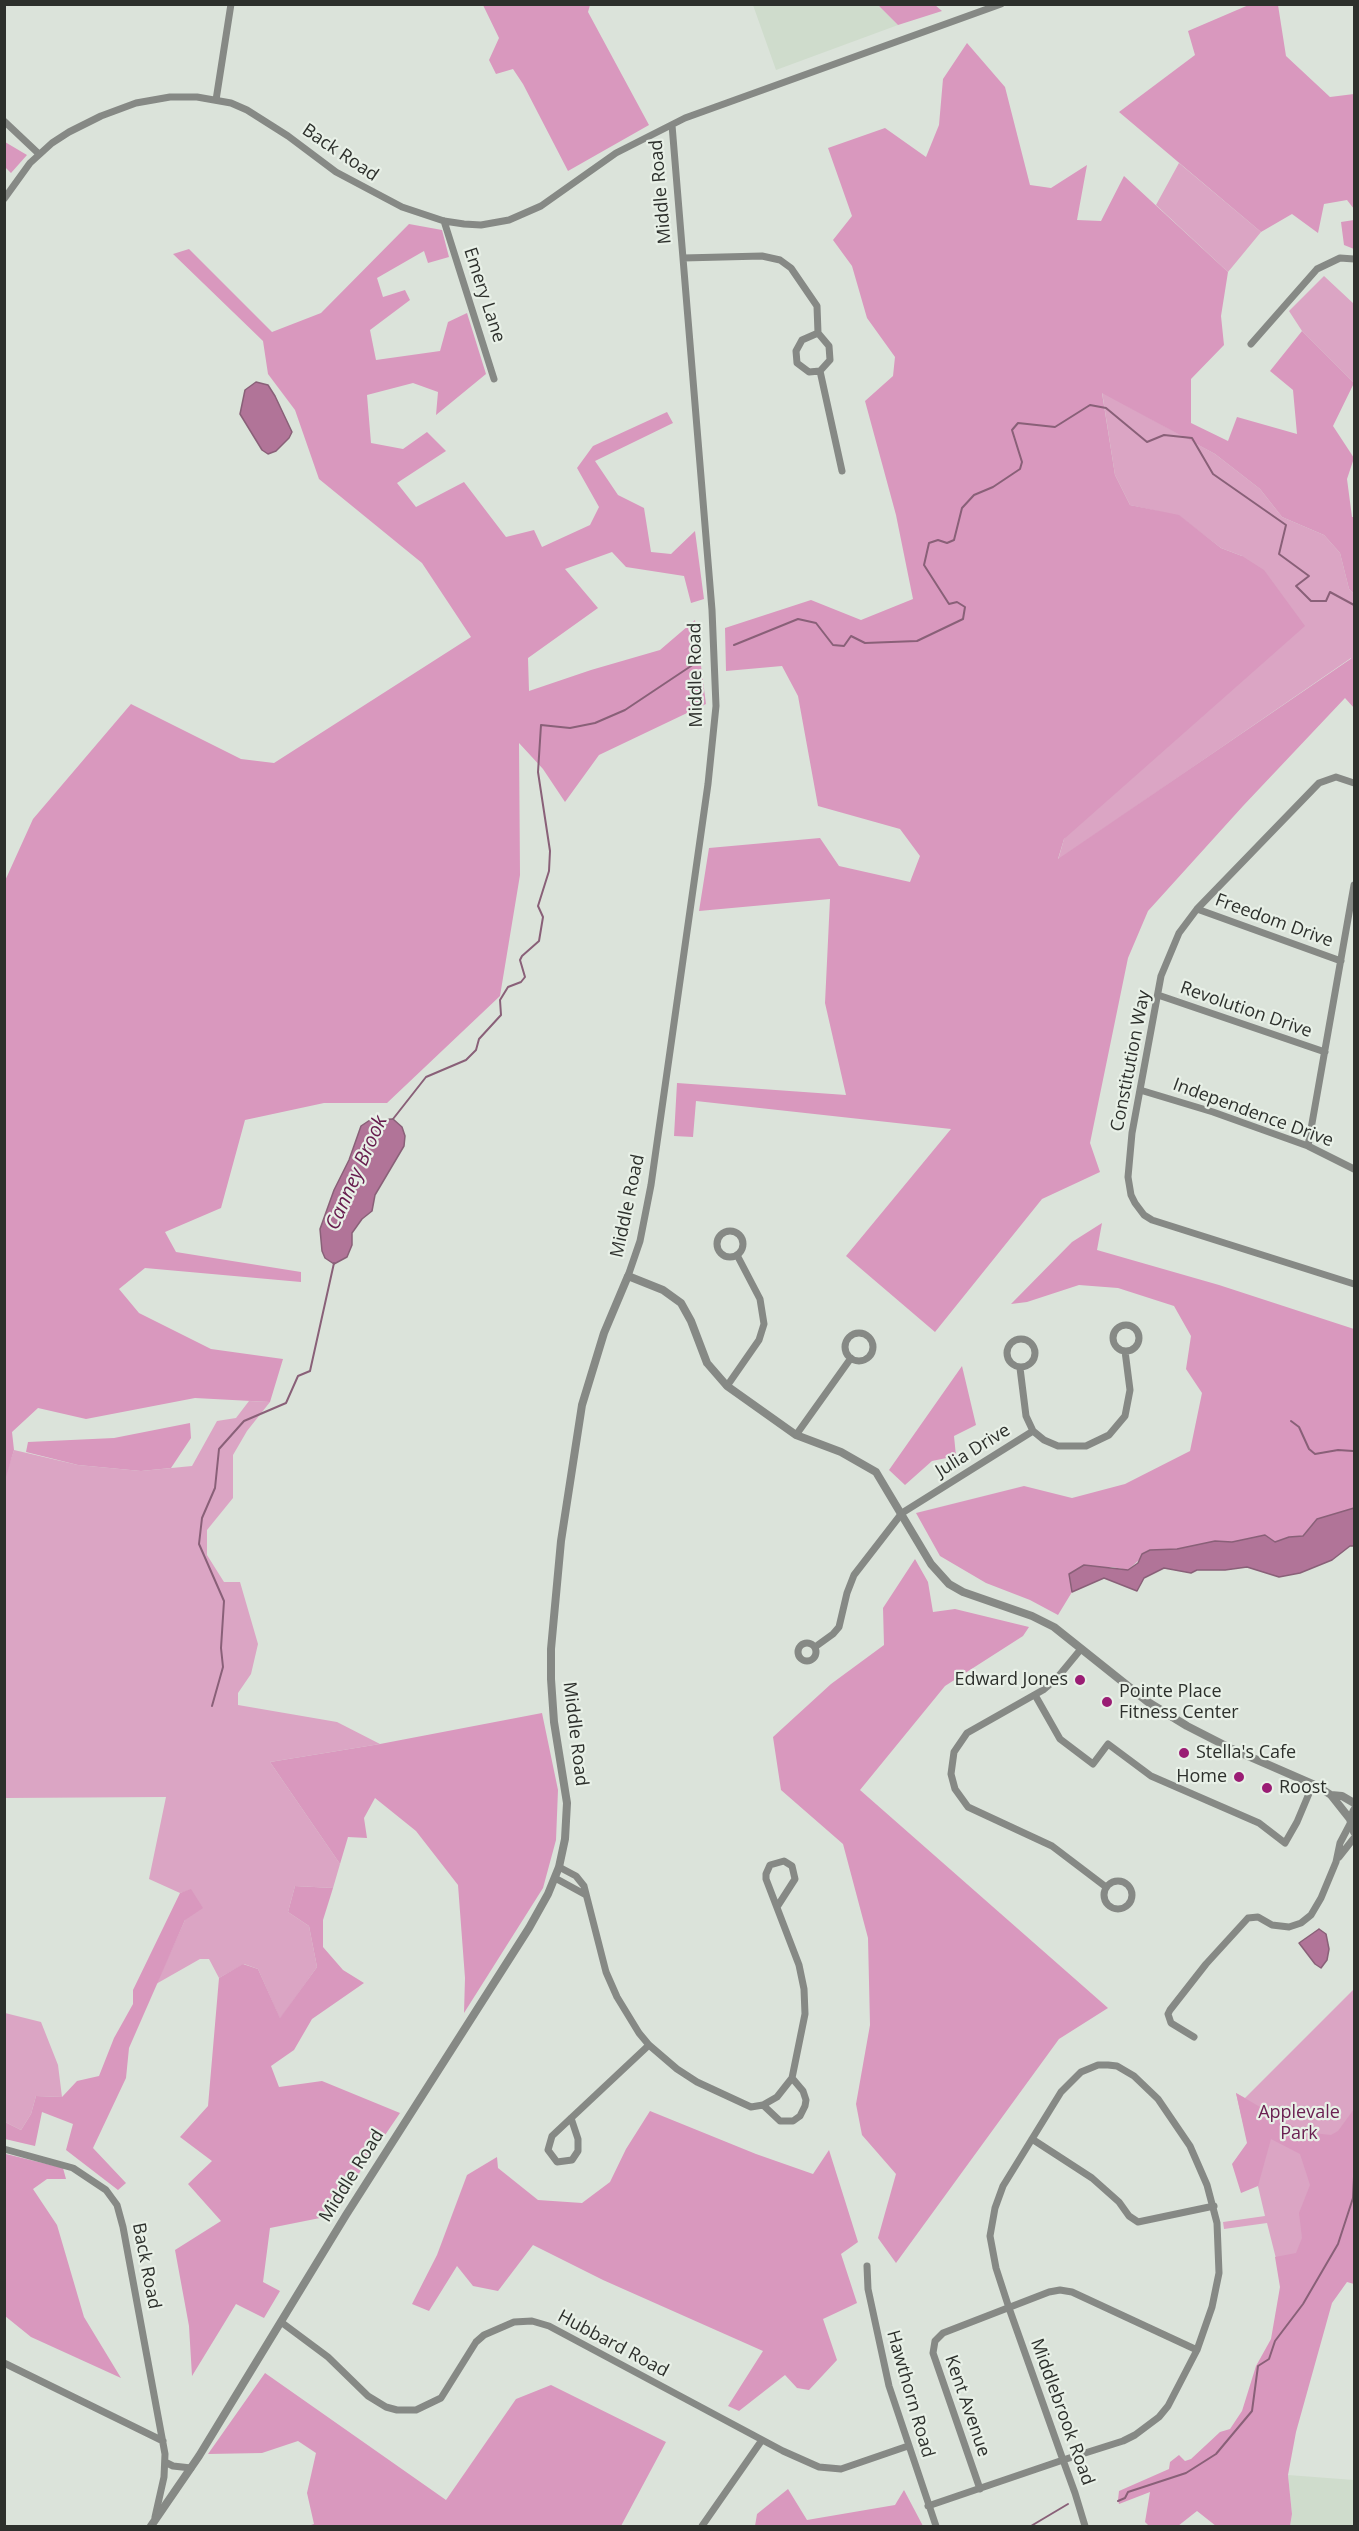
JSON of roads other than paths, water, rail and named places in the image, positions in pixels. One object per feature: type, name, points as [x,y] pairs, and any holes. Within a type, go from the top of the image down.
[{"type":"street","points":[[216,99],[231,4]]},
{"type":"street","name":"Middle Road","points":[[152,2524],[191,2468],[352,2206],[529,1928],[559,1867],[565,1839],[567,1803],[554,1722],[550,1679],[561,1541],[582,1405],[604,1333],[628,1276],[640,1240],[651,1185],[715,725],[713,630],[672,125],[702,112],[1001,4]]},
{"type":"street","name":"Back Road","points":[[4,199],[39,154],[69,132],[119,108],[170,97],[216,99],[231,103],[266,120],[336,172],[368,191],[402,207],[444,221],[482,225],[526,214],[608,158],[672,125]]},
{"type":"street","points":[[4,121],[39,154]]},
{"type":"street","name":"Emery Lane","points":[[444,221],[494,379]]},
{"type":"street","points":[[683,258],[762,256],[780,260],[791,268],[816,301],[819,319],[818,333],[827,342],[830,351],[828,364],[820,371],[813,373],[802,369],[795,355],[797,346],[802,340],[818,333]]},
{"type":"street","points":[[1251,344],[1317,269],[1340,258],[1354,259]]},
{"type":"street","points":[[820,371],[843,471]]},
{"type":"street","name":"Constitution Way","points":[[1354,783],[1336,777],[1319,783],[1197,909],[1172,946],[1161,976],[1132,1132],[1128,1177],[1131,1195],[1144,1215],[1194,1235],[1354,1284]]},
{"type":"street","points":[[1308,1146],[1354,885]]},
{"type":"street","name":"Freedom Drive","points":[[1197,909],[1341,961]]},
{"type":"street","name":"Revolution Drive","points":[[1158,995],[1325,1052]]},
{"type":"street","name":"Independence Drive","points":[[1140,1090],[1213,1112],[1308,1146],[1354,1169]]},
{"type":"street","points":[[728,1386],[759,1340],[764,1324],[760,1299],[737,1255]]},
{"type":"street","points":[[628,1276],[663,1290],[681,1303],[707,1363],[728,1386],[796,1435],[841,1452],[870,1467],[882,1480],[931,1564],[950,1584],[963,1592],[1044,1622],[1082,1649],[1133,1692],[1187,1726],[1232,1749],[1313,1784],[1331,1795],[1351,1825]]},
{"type":"street","points":[[853,1335],[866,1336],[872,1343],[870,1355],[863,1360],[851,1358],[845,1350],[846,1341],[853,1335]]},
{"type":"street","points":[[1020,1368],[1029,1365],[1036,1353],[1033,1344],[1020,1339],[1011,1342],[1007,1351],[1008,1360],[1020,1368],[1026,1416],[1033,1431]]},
{"type":"street","name":"Julia Drive","points":[[902,1513],[1033,1431],[1051,1444],[1069,1447],[1086,1446],[1109,1435],[1125,1416],[1130,1400],[1125,1351]]},
{"type":"street","points":[[796,1435],[851,1358]]},
{"type":"street","points":[[815,1647],[833,1634],[839,1626],[854,1575],[902,1513]]},
{"type":"street","points":[[1082,1649],[1057,1678],[1035,1695],[973,1728],[954,1752],[951,1767],[955,1789],[974,1811],[1052,1846],[1106,1887]]},
{"type":"street","points":[[1035,1695],[1060,1739],[1094,1764],[1108,1744],[1151,1776],[1259,1823],[1285,1843],[1298,1822],[1313,1784]]},
{"type":"street","points":[[1331,1795],[1342,1796],[1354,1803]]},
{"type":"street","points":[[1194,2037],[1171,2023],[1168,2014],[1206,1964],[1248,1918],[1258,1917],[1272,1925],[1282,1927],[1295,1925],[1306,1919],[1318,1904],[1340,1843],[1351,1825],[1354,1810]]},
{"type":"street","points":[[1335,1862],[1354,1838]]},
{"type":"street","points":[[559,1867],[580,1880],[606,1972],[617,1997],[649,2045],[677,2069],[697,2082],[746,2105],[763,2105],[777,2097],[792,2078],[805,2014],[804,1989],[799,1965],[777,1907],[766,1874],[774,1862],[784,1861],[792,1866],[795,1880],[777,1907]]},
{"type":"street","points":[[555,1878],[586,1895]]},
{"type":"street","points":[[1114,1881],[1128,1886],[1132,1893],[1128,1906],[1115,1910],[1107,1905],[1104,1896],[1106,1887],[1114,1881]]},
{"type":"street","points":[[571,2118],[578,2139],[578,2151],[568,2162],[557,2162],[550,2155],[549,2140],[571,2118],[649,2045]]},
{"type":"street","name":"Middlebrook Road","points":[[928,2506],[1063,2460],[1123,2441],[1146,2428],[1168,2406],[1197,2350],[1212,2307],[1219,2273],[1214,2206],[1199,2165],[1170,2114],[1147,2087],[1117,2066],[1098,2065],[1081,2072],[1061,2092],[1003,2186],[991,2227],[992,2254],[1009,2308],[1063,2460],[1085,2526]]},
{"type":"street","points":[[763,2105],[780,2121],[793,2121],[800,2116],[806,2100],[803,2091],[792,2078]]},
{"type":"street","points":[[1032,2139],[1092,2178],[1129,2216],[1138,2222],[1214,2206]]},
{"type":"street","name":"Back Road","points":[[4,2149],[74,2168],[106,2190],[117,2205],[163,2441],[165,2462],[152,2524]]},
{"type":"street","name":"Hawthorn Road","points":[[867,2266],[868,2289],[883,2361],[908,2446],[936,2526]]},
{"type":"street","points":[[1009,2308],[1049,2292],[1066,2290],[1197,2350]]},
{"type":"street","name":"Kent Avenue","points":[[980,2489],[935,2360],[933,2347],[939,2337],[948,2331],[1009,2308]]},
{"type":"street","name":"Hubbard Road","points":[[281,2322],[328,2357],[376,2403],[406,2411],[424,2408],[441,2398],[476,2343],[484,2335],[514,2322],[532,2321],[549,2326],[809,2464],[831,2469],[850,2467],[908,2446]]},
{"type":"street","points":[[4,2363],[163,2441]]},
{"type":"street","points":[[702,2526],[762,2440]]},
{"type":"street","points":[[165,2462],[173,2466],[191,2468]]},
{"type":"water","points":[[256,382],[268,385],[292,432],[276,451],[268,454],[262,450],[240,414],[245,390]]},
{"type":"water","points":[[393,1119],[402,1127],[405,1136],[404,1146],[375,1195],[372,1211],[362,1219],[352,1233],[352,1245],[347,1257],[334,1264],[325,1258],[322,1251],[320,1229],[334,1190],[349,1160],[361,1126],[370,1120]]},
{"type":"water","points":[[1354,1508],[1354,1546],[1350,1546],[1332,1560],[1300,1573],[1279,1577],[1247,1567],[1197,1570],[1191,1573],[1164,1568],[1144,1578],[1137,1591],[1104,1578],[1072,1592],[1069,1574],[1084,1565],[1128,1570],[1138,1563],[1142,1554],[1150,1550],[1177,1549],[1215,1541],[1232,1542],[1265,1535],[1275,1542],[1289,1537],[1303,1536],[1317,1519]]},
{"type":"water","points":[[1319,1929],[1326,1934],[1329,1949],[1327,1960],[1321,1968],[1315,1964],[1299,1943]]},
{"type":"waterway","name":"Canney Brook","points":[[734,645],[798,619],[816,623],[833,645],[844,646],[851,636],[865,643],[917,641],[963,619],[965,607],[957,602],[949,604],[924,565],[929,543],[938,540],[947,543],[954,540],[962,508],[974,495],[993,487],[1020,469],[1022,462],[1012,430],[1018,423],[1055,427],[1090,405],[1106,408],[1147,442],[1164,435],[1192,438],[1213,474],[1286,525],[1279,554],[1309,576],[1296,586],[1311,601],[1326,601],[1330,592],[1354,605]]},
{"type":"waterway","name":"Canney Brook","points":[[393,1119],[426,1077],[466,1060],[476,1050],[479,1039],[501,1015],[500,1000],[508,987],[521,982],[525,977],[520,960],[522,956],[539,941],[543,917],[538,906],[549,871],[550,851],[538,772],[541,725],[570,728],[595,723],[625,710],[694,664]]},
{"type":"waterway","name":"Canney Brook","points":[[212,1706],[223,1667],[221,1648],[224,1601],[199,1544],[202,1518],[215,1488],[219,1449],[244,1421],[286,1403],[298,1376],[310,1371],[334,1263]]},
{"type":"waterway","points":[[1291,1421],[1299,1427],[1309,1449],[1315,1454],[1338,1450],[1353,1451]]},
{"type":"waterway","points":[[1118,2501],[1125,2498],[1128,2492],[1186,2473],[1216,2454],[1252,2411],[1258,2366],[1269,2359],[1275,2341],[1303,2304],[1338,2244],[1353,2198],[1354,2177]]},
{"type":"waterway","points":[[1031,2526],[1068,2504]]},
{"type":"place","name":"Edward Jones","points":[[1080,1680]]},
{"type":"place","name":"Pointe Place Fitness Center","points":[[1107,1702]]},
{"type":"place","name":"Stella's Cafe","points":[[1184,1753]]},
{"type":"place","name":"Home","points":[[1239,1777]]},
{"type":"place","name":"Roost","points":[[1267,1788]]},
{"type":"park label","name":"Applevale Park","points":[[1299,2123]]}]
